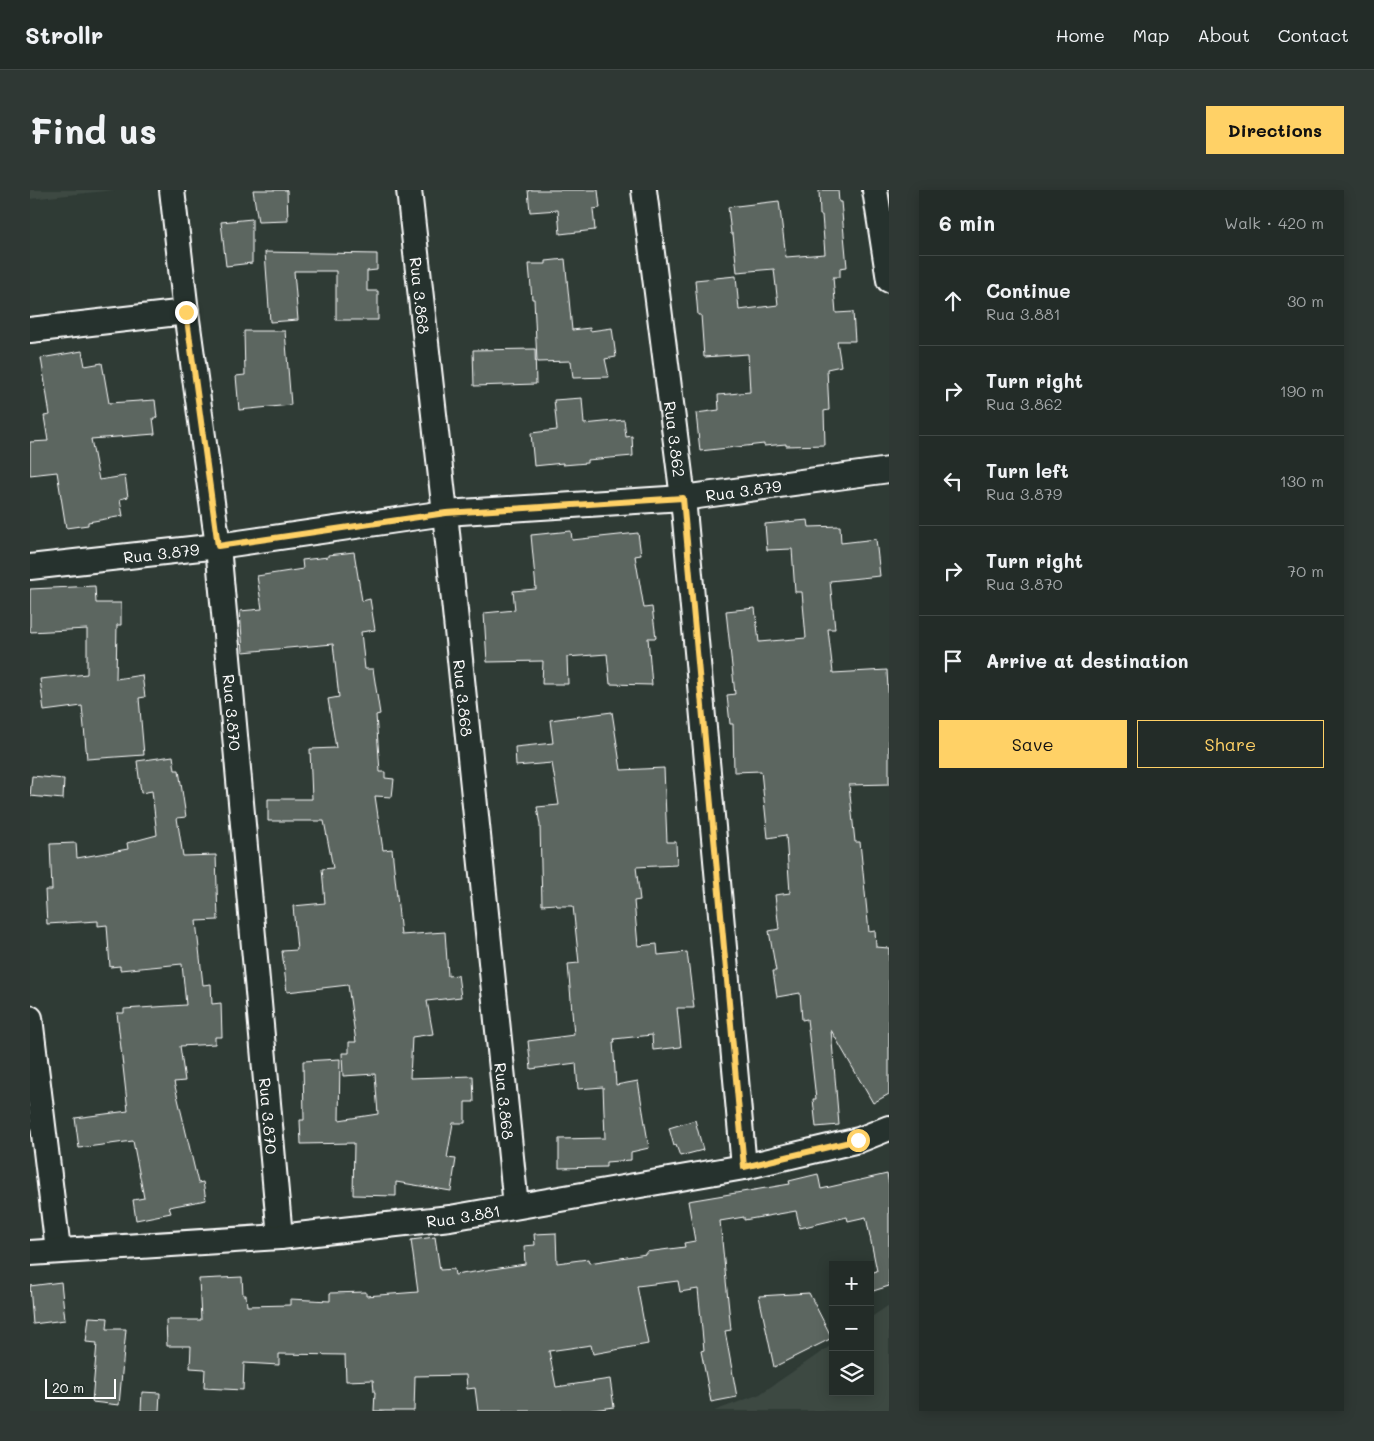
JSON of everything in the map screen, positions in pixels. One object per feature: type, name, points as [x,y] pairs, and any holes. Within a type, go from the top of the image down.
[{"type":"street","name":"Rua 3.870","points":[[172,190],[186,312],[218,546],[280,1237]]},
{"type":"street","name":"Rua 3.868","points":[[409,190],[446,513],[516,1206]]},
{"type":"street","name":"Rua 3.862","points":[[644,190],[683,498],[744,1167]]},
{"type":"street","points":[[875,190],[889,280]]},
{"type":"street","points":[[30,330],[186,312]]},
{"type":"street","name":"Rua 3.879","points":[[30,567],[218,546],[446,513],[683,498],[889,470]]},
{"type":"street","points":[[30,1018],[58,1250]]},
{"type":"street","name":"Rua 3.881","points":[[30,1253],[280,1237],[450,1218],[744,1167],[858,1140],[889,1128]]},
{"type":"shaded area","points":[[30,190],[115,190],[30,199]]},
{"type":"shaded area","points":[[889,1305],[889,1411],[714,1411],[760,1394],[829,1347],[829,1396],[874,1396],[874,1315]]},
{"type":"building","points":[[253,190],[287,190],[288,221],[258,222]]},
{"type":"building","points":[[528,190],[598,190],[600,208],[593,209],[595,230],[560,234],[558,210],[530,212]]},
{"type":"building","points":[[819,190],[838,190],[839,202],[841,202],[847,267],[840,268],[840,277],[833,277],[836,313],[853,312],[855,341],[837,341],[841,366],[827,369],[829,410],[824,411],[825,445],[786,446],[786,444],[764,446],[764,444],[700,451],[696,413],[719,410],[718,395],[750,392],[748,354],[704,357],[701,315],[698,315],[695,280],[736,276],[739,310],[778,305],[774,269],[737,272],[728,207],[779,201],[786,257],[825,254]]},
{"type":"building","points":[[252,219],[252,263],[226,266],[221,222]]},
{"type":"building","points":[[265,252],[377,254],[377,270],[367,271],[367,291],[378,291],[378,320],[336,320],[336,271],[294,271],[298,320],[270,322]]},
{"type":"building","points":[[565,259],[572,330],[590,328],[590,331],[612,328],[616,357],[605,359],[609,377],[573,378],[571,361],[537,362],[534,299],[532,299],[529,264],[546,264],[546,261]]},
{"type":"building","points":[[244,331],[285,331],[291,405],[239,410],[236,376],[245,375]]},
{"type":"building","points":[[535,349],[536,384],[474,386],[473,350]]},
{"type":"building","points":[[82,351],[85,366],[102,363],[109,403],[155,400],[157,418],[153,418],[155,434],[91,439],[99,480],[125,476],[128,497],[120,499],[123,516],[88,522],[88,525],[66,528],[57,472],[30,475],[30,442],[48,441],[44,416],[50,415],[41,358]]},
{"type":"building","points":[[582,398],[584,424],[624,420],[626,437],[632,436],[633,456],[587,460],[587,463],[534,466],[531,433],[557,430],[554,400]]},
{"type":"building","points":[[808,520],[809,527],[840,526],[841,543],[876,539],[880,576],[830,581],[835,629],[828,629],[833,673],[887,670],[889,707],[889,784],[849,785],[855,842],[860,842],[869,932],[875,931],[876,947],[889,948],[889,1094],[873,1103],[831,1030],[839,1125],[816,1127],[813,1099],[816,1099],[807,1019],[802,1020],[800,993],[777,997],[773,971],[776,971],[769,931],[779,929],[775,895],[790,893],[786,835],[768,838],[761,771],[734,772],[733,724],[730,724],[727,695],[735,694],[726,611],[755,608],[759,642],[806,638],[802,592],[795,592],[792,549],[767,550],[765,524]]},
{"type":"building","points":[[571,531],[572,540],[638,533],[641,555],[635,556],[644,608],[652,607],[656,638],[648,638],[652,685],[610,684],[607,654],[567,657],[568,684],[542,684],[543,661],[487,662],[484,613],[515,610],[513,591],[536,589],[531,535]]},
{"type":"building","points":[[354,552],[362,601],[370,599],[375,630],[361,632],[365,669],[373,669],[380,714],[376,715],[380,772],[385,772],[385,778],[394,779],[392,797],[375,796],[383,850],[392,849],[401,935],[445,932],[448,976],[458,975],[461,997],[427,1001],[433,1034],[412,1037],[410,1078],[473,1076],[474,1102],[465,1102],[465,1123],[453,1123],[447,1158],[456,1159],[451,1191],[396,1182],[396,1196],[353,1195],[354,1143],[301,1144],[300,1120],[304,1120],[303,1061],[340,1059],[339,1120],[378,1114],[375,1074],[343,1076],[342,1053],[349,1053],[349,1042],[356,1042],[348,985],[287,992],[282,951],[297,950],[293,906],[325,903],[322,869],[333,868],[324,821],[268,821],[268,799],[312,799],[310,749],[336,748],[328,699],[339,697],[333,644],[243,652],[240,611],[262,609],[257,576],[303,569],[302,560]]},
{"type":"building","points":[[95,586],[96,603],[121,603],[121,625],[117,625],[116,679],[142,675],[145,697],[139,698],[144,755],[87,759],[82,706],[44,711],[40,679],[87,674],[87,629],[30,632],[30,589]]},
{"type":"building","points":[[612,712],[621,770],[664,768],[667,842],[676,842],[677,865],[636,867],[640,900],[634,901],[638,946],[657,944],[658,955],[687,952],[694,1008],[677,1008],[681,1047],[653,1050],[652,1035],[614,1039],[615,1042],[613,1042],[616,1085],[638,1081],[649,1148],[631,1152],[631,1160],[606,1162],[606,1167],[559,1168],[559,1139],[605,1138],[603,1087],[578,1089],[576,1063],[531,1069],[528,1041],[574,1035],[568,964],[579,963],[573,906],[542,905],[540,825],[537,807],[559,805],[552,763],[516,766],[515,747],[553,743],[550,720]]},
{"type":"building","points":[[173,756],[175,770],[179,770],[186,817],[177,818],[183,856],[216,855],[218,920],[196,921],[203,985],[211,984],[212,1004],[221,1003],[222,1037],[215,1037],[215,1044],[180,1046],[185,1081],[174,1082],[198,1183],[203,1182],[206,1200],[169,1207],[171,1213],[136,1220],[133,1200],[144,1198],[133,1141],[79,1148],[75,1118],[128,1111],[117,1013],[124,1013],[124,1009],[186,1005],[182,964],[120,970],[120,966],[110,967],[107,925],[98,926],[98,921],[47,924],[45,890],[52,890],[50,844],[76,843],[77,858],[128,849],[127,843],[157,835],[152,791],[141,793],[137,761]]},
{"type":"building","points":[[32,776],[64,779],[63,799],[30,796]]},
{"type":"building","points":[[695,1120],[703,1150],[680,1156],[676,1145],[674,1146],[669,1128]]},
{"type":"building","points":[[818,1174],[821,1189],[887,1174],[889,1185],[889,1286],[874,1291],[874,1272],[877,1271],[866,1217],[848,1221],[847,1217],[800,1228],[796,1211],[744,1220],[744,1217],[720,1221],[731,1330],[725,1331],[737,1397],[711,1402],[701,1351],[704,1350],[698,1289],[680,1292],[678,1281],[637,1286],[648,1344],[593,1354],[591,1345],[549,1351],[556,1387],[610,1379],[614,1407],[586,1411],[478,1411],[475,1388],[467,1389],[466,1375],[415,1376],[414,1411],[374,1411],[375,1392],[373,1380],[346,1381],[345,1355],[279,1354],[279,1365],[244,1363],[243,1390],[204,1388],[205,1369],[190,1368],[191,1346],[167,1346],[166,1320],[201,1320],[199,1279],[242,1277],[243,1295],[246,1295],[247,1306],[290,1305],[290,1299],[330,1301],[330,1293],[366,1292],[366,1296],[418,1292],[411,1240],[435,1237],[440,1270],[454,1269],[455,1275],[525,1264],[524,1246],[535,1245],[534,1234],[556,1233],[557,1263],[588,1259],[589,1263],[685,1247],[684,1243],[695,1241],[688,1201],[790,1184],[789,1181]]},
{"type":"building","points":[[61,1282],[65,1320],[33,1324],[30,1286]]},
{"type":"building","points":[[809,1293],[829,1332],[829,1340],[774,1367],[759,1296]]},
{"type":"building","points":[[89,1317],[108,1318],[107,1329],[126,1329],[119,1405],[92,1402],[97,1343],[86,1342]]},
{"type":"building","points":[[142,1392],[160,1393],[159,1411],[141,1411]]},
{"type":"route","points":[[186,312],[218,546],[446,513],[683,498],[744,1167],[858,1140]]}]
